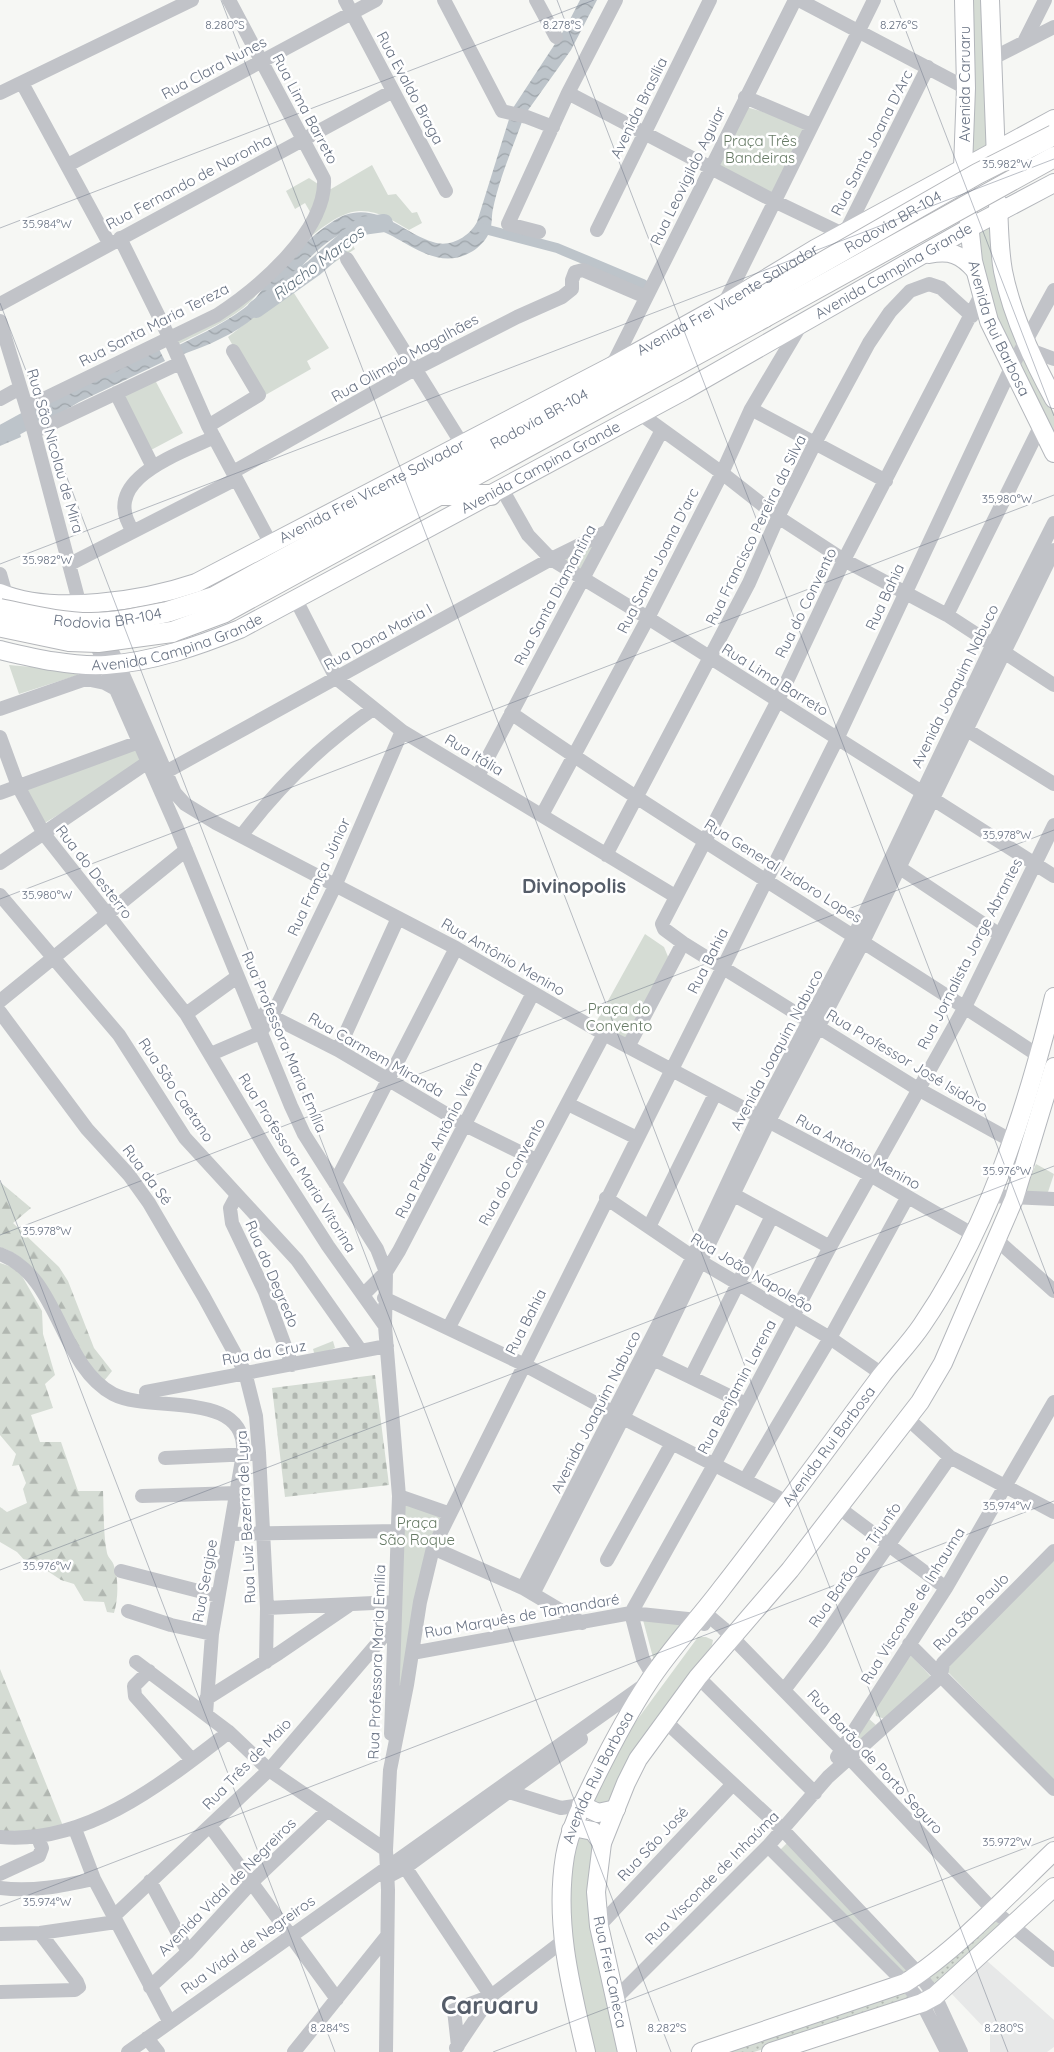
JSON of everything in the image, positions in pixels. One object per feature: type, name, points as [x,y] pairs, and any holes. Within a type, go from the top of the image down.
[{"type":"highway","name":"Rodovia BR-104","points":[[2,610],[69,641],[98,642],[172,632],[223,613],[438,495],[760,309],[977,174],[1054,135]]},
{"type":"highway","name":"Rodovia BR-104","points":[[2,610],[49,619],[91,623],[130,620],[167,612],[214,597],[760,309],[1054,157]]},
{"type":"highway","points":[[438,495],[496,492]]},
{"type":"main road","name":"Avenida Caruaru","points":[[964,0],[966,88],[964,167]]},
{"type":"main road","name":"Avenida Caruaru","points":[[990,0],[993,58],[990,153]]},
{"type":"main road","name":"Avenida Frei Vicente Salvador","points":[[2,610],[76,601],[112,602],[163,594],[196,583],[612,366],[724,304],[844,233],[1054,119]]},
{"type":"main road","name":"Avenida Rui Barbosa","points":[[990,153],[999,213],[1003,271],[1008,294],[1029,346],[1054,399]]},
{"type":"main road","name":"Avenida Rui Barbosa","points":[[964,167],[969,228],[975,270],[989,321],[1054,453]]},
{"type":"main road","name":"Avenida Campina Grande","points":[[0,650],[37,659],[118,663],[174,652],[208,642],[296,600],[496,492],[639,414],[969,228],[1054,183]]},
{"type":"main road","points":[[921,255],[950,252],[960,255],[975,270]]},
{"type":"main road","points":[[74,662],[81,656],[81,633],[70,612],[76,601]]},
{"type":"main road","points":[[112,602],[104,615],[111,639],[121,654],[118,663]]},
{"type":"main road","name":"Avenida Rui Barbosa","points":[[586,2052],[563,1941],[563,1875],[571,1830],[581,1805],[613,1742],[651,1679],[788,1503],[882,1374],[921,1327],[949,1282],[974,1236],[1012,1141],[1039,1056],[1054,997]]},
{"type":"main road","name":"Avenida Rui Barbosa","points":[[596,1892],[602,1843],[638,1759],[698,1677],[790,1570],[908,1419],[943,1363],[1014,1199],[1054,1067]]},
{"type":"main road","points":[[581,1805],[598,1812],[616,1809]]},
{"type":"main road","points":[[571,1830],[578,1828],[589,1829],[598,1836],[602,1843]]},
{"type":"main road","points":[[701,2052],[912,1978],[992,1910],[1054,1851]]},
{"type":"main road","points":[[781,2050],[928,1999],[1012,1928],[1054,1887]]},
{"type":"main road","name":"Rua Frei Caneca","points":[[596,1892],[599,1926],[627,2052]]},
{"type":"street","points":[[0,93],[192,0]]},
{"type":"street","name":"Rua Lima Barreto","points":[[229,0],[324,179]]},
{"type":"street","name":"Rua Evaldo Braga","points":[[345,0],[446,190]]},
{"type":"street","name":"Rua Clara Nunes","points":[[68,165],[376,0]]},
{"type":"street","points":[[444,0],[502,111],[527,117],[553,127]]},
{"type":"street","points":[[536,0],[556,36]]},
{"type":"street","points":[[540,232],[508,224],[568,93],[616,0]]},
{"type":"street","name":"Avenida Brasília","points":[[597,230],[710,0]]},
{"type":"street","name":"Rua Leovigildo Aguiar","points":[[612,366],[710,166],[795,0]]},
{"type":"street","points":[[799,0],[966,88]]},
{"type":"street","points":[[724,304],[874,0]]},
{"type":"street","points":[[1025,40],[1046,0]]},
{"type":"street","points":[[993,58],[1025,40],[1054,27]]},
{"type":"street","name":"Rua Santa Joana D'Arc","points":[[844,233],[928,67]]},
{"type":"street","points":[[22,83],[171,341],[211,432],[271,544]]},
{"type":"street","name":"Rua Fernando de Noronha","points":[[0,304],[114,240],[394,91]]},
{"type":"street","points":[[568,93],[774,201],[844,233]]},
{"type":"street","points":[[745,97],[811,125]]},
{"type":"street","name":"Rua Santa Maria Tereza","points":[[28,410],[171,341],[237,302],[258,285],[296,246],[316,218],[322,203],[324,179]]},
{"type":"street","points":[[347,259],[462,444]]},
{"type":"street","name":"Rua Olimpio Magalhães","points":[[70,564],[234,476],[415,369],[568,293],[572,289],[572,280],[575,272],[583,270],[646,297]]},
{"type":"street","name":"Rua Francisco Pereira da Silva","points":[[606,855],[749,583],[778,517],[815,442],[869,343],[890,312],[910,291],[929,284],[941,288],[972,316]]},
{"type":"street","name":"Rua Bahia","points":[[390,1770],[410,1670],[420,1602],[433,1548],[448,1513],[837,739],[1011,368],[1029,346],[1054,290]]},
{"type":"street","name":"Rua do Convento","points":[[662,926],[675,896],[778,700],[844,560],[972,316],[981,295]]},
{"type":"street","name":"Rua São Nicolau de Mira","points":[[0,320],[28,410],[70,564],[76,601]]},
{"type":"street","name":"Rua Santa Joana D'arc","points":[[542,815],[648,618],[722,473],[752,409],[803,322]]},
{"type":"street","points":[[1029,346],[1054,359]]},
{"type":"street","points":[[132,531],[126,513],[125,496],[131,483],[153,467],[211,432],[259,395],[233,352]]},
{"type":"street","points":[[34,432],[180,363]]},
{"type":"street","points":[[0,399],[20,388]]},
{"type":"street","points":[[116,393],[153,467]]},
{"type":"street","points":[[752,409],[886,481]]},
{"type":"street","points":[[639,414],[722,473],[778,517],[844,560],[906,591],[1053,680]]},
{"type":"street","points":[[947,615],[1040,427]]},
{"type":"street","name":"Rua Santa Diamantina","points":[[478,776],[662,430]]},
{"type":"street","name":"Rua Lima Barreto","points":[[496,492],[528,535],[551,559],[648,618],[1054,876]]},
{"type":"street","name":"Avenida Joaquim Nabuco","points":[[528,1591],[697,1259],[764,1119],[859,939],[900,868],[934,801],[967,730],[999,648],[1054,523]]},
{"type":"street","name":"Rua Dona Maria I","points":[[164,772],[551,559],[608,531]]},
{"type":"street","name":"Avenida Joaquim Nabuco","points":[[859,939],[921,793],[1054,550]]},
{"type":"street","points":[[0,574],[2,610]]},
{"type":"street","name":"Rua Itália","points":[[296,600],[336,678],[372,709],[402,731],[675,896]]},
{"type":"street","name":"Rua Professora Maria Emília","points":[[76,601],[118,663],[174,794]]},
{"type":"street","name":"Rua Professora Maria Emília","points":[[118,663],[116,689],[186,850],[260,1033],[304,1134],[377,1249],[386,1272],[384,1298],[385,1326],[399,1496],[390,1770]]},
{"type":"street","points":[[0,709],[86,679],[105,682],[116,689]]},
{"type":"street","points":[[242,835],[264,806],[308,760],[342,730],[372,709]]},
{"type":"street","name":"Rua General Izidoro Lopes","points":[[510,713],[637,798],[1039,1056]]},
{"type":"street","points":[[967,730],[1054,784]]},
{"type":"street","name":"Rua França Júnior","points":[[260,1033],[272,1016],[335,886],[402,731]]},
{"type":"street","name":"Rua do Desterro","points":[[0,737],[18,786],[44,834],[186,1014]]},
{"type":"street","points":[[0,793],[139,742]]},
{"type":"street","points":[[0,863],[148,762]]},
{"type":"street","name":"Rua Antônio Menino","points":[[174,794],[197,812],[456,948],[604,1034],[870,1175],[974,1236]]},
{"type":"street","name":"Rua Jornalista Jorge Abrantes","points":[[870,1175],[965,1007],[1054,825]]},
{"type":"street","points":[[0,1001],[186,850]]},
{"type":"street","points":[[900,868],[1000,936]]},
{"type":"street","name":"Rua São Caetano","points":[[0,895],[124,1042],[185,1138],[298,1260],[361,1351]]},
{"type":"street","points":[[338,1050],[398,918]]},
{"type":"street","name":"Rua Professor José Isidoro","points":[[662,926],[683,943],[918,1089],[1012,1141]]},
{"type":"street","points":[[628,1047],[683,943]]},
{"type":"street","points":[[335,1183],[456,948]]},
{"type":"street","points":[[186,1014],[237,977]]},
{"type":"street","name":"Rua Padre Antônio Vieira","points":[[363,1295],[386,1272],[399,1251],[533,993]]},
{"type":"street","name":"Rua Carmem Miranda","points":[[250,1008],[272,1016],[338,1050],[465,1124],[536,1160]]},
{"type":"street","name":"Rua da Sé","points":[[0,1012],[87,1129],[129,1174],[149,1203],[204,1296],[245,1372]]},
{"type":"street","name":"Rua Professora Maria Vitorina","points":[[186,1014],[271,1157],[385,1326]]},
{"type":"street","points":[[211,1054],[260,1033]]},
{"type":"street","name":"Rua do Convento","points":[[449,1327],[604,1034]]},
{"type":"street","points":[[649,1227],[715,1094]]},
{"type":"street","points":[[568,1104],[637,1138]]},
{"type":"street","name":"Avenida Joaquim Nabuco","points":[[618,1416],[653,1359],[697,1259],[734,1195],[764,1119]]},
{"type":"street","name":"Rua Benjamin Larena","points":[[631,1613],[714,1465],[870,1175]]},
{"type":"street","name":"Rua do Degredo","points":[[237,1195],[230,1208],[232,1223],[265,1292],[292,1365]]},
{"type":"street","points":[[734,1195],[830,1247]]},
{"type":"street","points":[[990,1196],[1014,1199],[1053,1196]]},
{"type":"street","name":"Rua João Napoleão","points":[[606,1198],[697,1259],[830,1338],[882,1374]]},
{"type":"street","points":[[744,1480],[830,1338],[907,1198]]},
{"type":"street","points":[[691,1377],[772,1216]]},
{"type":"street","points":[[997,1240],[1054,1291]]},
{"type":"street","points":[[0,1254],[16,1262],[31,1274],[88,1372],[102,1386],[112,1394],[125,1399],[145,1397],[209,1408],[228,1418],[236,1427],[244,1445],[243,1454]]},
{"type":"street","points":[[384,1298],[449,1327],[523,1364],[618,1416],[788,1503]]},
{"type":"street","name":"Rua da Cruz","points":[[145,1397],[245,1372],[292,1365],[387,1346]]},
{"type":"street","points":[[653,1359],[746,1404]]},
{"type":"street","name":"Rua Luiz Bezerra de Lyra","points":[[245,1372],[256,1416],[259,1453],[267,1608],[266,1662]]},
{"type":"street","name":"Rua Visconde de Inhauma","points":[[846,1754],[867,1710],[946,1588],[1054,1402]]},
{"type":"street","points":[[908,1419],[950,1457],[1054,1512]]},
{"type":"street","points":[[607,1560],[672,1443]]},
{"type":"street","points":[[165,1458],[259,1453]]},
{"type":"street","name":"Rua Sergipe","points":[[206,1714],[212,1634],[243,1454]]},
{"type":"street","name":"Rua Barão do Triunfo","points":[[784,1690],[950,1457]]},
{"type":"street","points":[[142,1496],[237,1493]]},
{"type":"street","points":[[399,1496],[448,1513]]},
{"type":"street","points":[[838,1507],[946,1588]]},
{"type":"street","points":[[230,1534],[397,1531]]},
{"type":"street","points":[[433,1548],[528,1591],[582,1623]]},
{"type":"street","name":"Rua São Paulo","points":[[846,1754],[887,1725],[941,1676],[943,1663],[1054,1551]]},
{"type":"street","points":[[122,1571],[218,1596]]},
{"type":"street","points":[[267,1608],[348,1606],[395,1602]]},
{"type":"street","points":[[206,1699],[266,1662],[348,1606]]},
{"type":"street","points":[[128,1611],[171,1625],[212,1634]]},
{"type":"street","points":[[631,1613],[643,1659],[651,1679]]},
{"type":"street","name":"Rua Marquês de Tamandaré","points":[[412,1653],[631,1613],[701,1616]]},
{"type":"street","name":"Rua Barão de Porto Seguro","points":[[701,1616],[710,1628],[784,1690],[992,1910],[1054,1960]]},
{"type":"street","name":"Rua Três de Maio","points":[[115,1919],[150,1881],[269,1770],[394,1624]]},
{"type":"street","points":[[909,1644],[1054,1789]]},
{"type":"street","points":[[136,1662],[229,1732],[269,1770],[386,1850]]},
{"type":"street","points":[[393,1667],[400,1673],[410,1670]]},
{"type":"street","points":[[149,1671],[134,1686],[133,1691],[192,1760]]},
{"type":"street","points":[[698,1677],[815,1793]]},
{"type":"street","name":"Rua Vidal de Negreiros","points":[[128,2052],[292,1934],[402,1862],[504,1790],[627,1695],[651,1679]]},
{"type":"street","points":[[867,1710],[876,1721],[887,1725]]},
{"type":"street","points":[[665,1721],[732,1785],[783,1830],[912,1978],[928,1999],[960,2052]]},
{"type":"street","points":[[0,1838],[38,1838],[75,1829],[123,1805],[192,1760],[229,1732]]},
{"type":"street","name":"Rua Visconde de Inhaúma","points":[[615,1999],[768,1846],[815,1793],[846,1754]]},
{"type":"street","points":[[386,2052],[386,1850],[390,1770]]},
{"type":"street","name":"Rua São José","points":[[599,1926],[732,1785]]},
{"type":"street","points":[[504,1790],[561,1808],[581,1805]]},
{"type":"street","points":[[561,1808],[571,1830]]},
{"type":"street","name":"Avenida Vidal de Negreiros","points":[[150,1987],[188,1952],[252,1882],[328,1810]]},
{"type":"street","points":[[210,1826],[292,1934],[337,1999]]},
{"type":"street","points":[[75,1829],[94,1880],[169,2021]]},
{"type":"street","points":[[0,1874],[39,1856],[42,1848],[38,1838]]},
{"type":"street","points":[[768,1846],[912,1978]]},
{"type":"street","points":[[402,1862],[491,1996]]},
{"type":"street","points":[[0,1888],[19,1890],[44,1889],[94,1880]]},
{"type":"street","points":[[150,1881],[188,1952]]},
{"type":"street","points":[[0,1934],[40,1933],[115,1919]]},
{"type":"street","points":[[0,1992],[74,1990],[79,1987],[40,1933]]},
{"type":"street","points":[[294,2052],[387,1936]]},
{"type":"street","points":[[455,2049],[454,2010],[491,1996],[563,1941]]},
{"type":"street","points":[[455,2049],[491,1996]]},
{"type":"street","points":[[928,1999],[947,2052]]},
{"type":"street","points":[[147,2038],[158,2052]]},
{"type":"shaded area","points":[[986,1960],[1054,2020],[1054,2047],[1047,2052],[990,2052],[990,2034],[950,1992]]},
{"type":"green space","points":[[966,0],[985,0],[992,149],[967,162]]},
{"type":"green space","name":"Praça Três Bandeiras","points":[[746,107],[807,124],[777,198],[714,163]]},
{"type":"green space","points":[[372,165],[388,195],[396,194],[412,213],[417,212],[422,223],[409,230],[373,212],[359,211],[348,213],[324,226],[300,246],[268,279],[255,297],[235,314],[216,326],[177,345],[175,341],[222,318],[317,224],[305,203],[295,209],[286,191],[309,178],[321,186],[331,189]]},
{"type":"green space","points":[[991,219],[1004,301],[1020,349],[1010,363],[971,230]]},
{"type":"green space","points":[[345,233],[355,249],[292,290],[329,348],[307,361],[311,369],[262,397],[228,337],[268,306],[286,282],[331,242]]},
{"type":"green space","points":[[1023,354],[1054,413],[1054,449],[1013,368]]},
{"type":"green space","points":[[155,380],[183,433],[151,450],[122,396]]},
{"type":"green space","points":[[601,541],[583,574],[559,560]]},
{"type":"green space","points":[[9,665],[77,671],[78,675],[19,694]]},
{"type":"green space","points":[[135,746],[143,764],[43,824],[23,788]]},
{"type":"green space","name":"Praça do Convento","points":[[645,934],[664,947],[669,959],[625,1042],[594,1026]]},
{"type":"green space","points":[[1036,1164],[1054,1174],[1047,1195],[1021,1199]]},
{"type":"green space","points":[[0,1182],[31,1208],[13,1223],[59,1267],[68,1281],[94,1348],[112,1371],[104,1381],[86,1362],[41,1280],[30,1266],[16,1255],[0,1247]]},
{"type":"green space","points":[[0,1263],[18,1269],[42,1311],[43,1334],[55,1375],[45,1384],[53,1408],[31,1415],[40,1442],[61,1442],[78,1491],[103,1491],[106,1545],[108,1555],[116,1572],[117,1596],[114,1613],[107,1612],[104,1602],[84,1601],[74,1584],[61,1580],[40,1566],[26,1562],[17,1552],[0,1542],[0,1507],[7,1512],[27,1503],[23,1489],[26,1483],[19,1465],[12,1466],[16,1454],[0,1435]]},
{"type":"green space","points":[[333,1341],[335,1348],[315,1356],[313,1349]]},
{"type":"green space","points":[[375,1375],[389,1485],[285,1497],[272,1388]]},
{"type":"green space","name":"Praça São Roque","points":[[406,1505],[437,1514],[441,1518],[400,1718],[394,1634],[400,1510]]},
{"type":"green space","points":[[1054,1555],[1054,1781],[944,1668]]},
{"type":"green space","points":[[643,1620],[680,1624],[655,1665]]},
{"type":"green space","points":[[698,1637],[706,1637],[713,1640],[712,1645],[602,1810],[589,1798],[623,1739]]},
{"type":"green space","points":[[911,1655],[933,1679],[888,1720],[876,1716],[874,1704]]},
{"type":"green space","points":[[0,1669],[63,1826],[0,1837]]},
{"type":"green space","points":[[868,1718],[876,1725],[856,1744],[853,1741]]},
{"type":"green space","points":[[583,1837],[589,1839],[593,1847],[623,2052],[591,2052],[566,1923],[574,1841]]},
{"type":"green space","points":[[788,1842],[915,1973],[905,1979],[778,1852]]},
{"type":"green space","points":[[993,1917],[1002,1928],[934,1990],[927,1974]]},
{"type":"green space","points":[[905,1987],[916,1999],[754,2052],[714,2052]]},
{"type":"water","points":[[580,0],[597,0],[571,50],[526,113],[511,111],[566,27]]},
{"type":"water","points":[[510,116],[523,119],[499,186],[490,232],[484,242],[473,251],[457,258],[441,258],[426,254],[383,232],[370,228],[356,228],[330,240],[319,249],[259,313],[239,329],[217,341],[181,355],[177,346],[244,309],[255,299],[270,278],[295,252],[327,225],[345,215],[357,212],[380,216],[433,242],[446,244],[464,237],[477,222]]},
{"type":"water","points":[[158,347],[165,361],[79,402],[36,428],[30,410]]},
{"type":"water","points":[[16,420],[21,437],[0,446],[0,428]]},
{"type":"waterway","name":"Riacho Marcos","points":[[256,309],[314,268],[362,226],[384,223]]},
{"type":"waterway","points":[[481,228],[557,248],[643,284]]},
{"type":"waterway","name":"Riacho Marcos","points":[[0,435],[44,411]]},
{"type":"district","name":"Divinopolis","points":[[574,886]]},
{"type":"district","name":"Caruaru","points":[[490,2005]]}]
